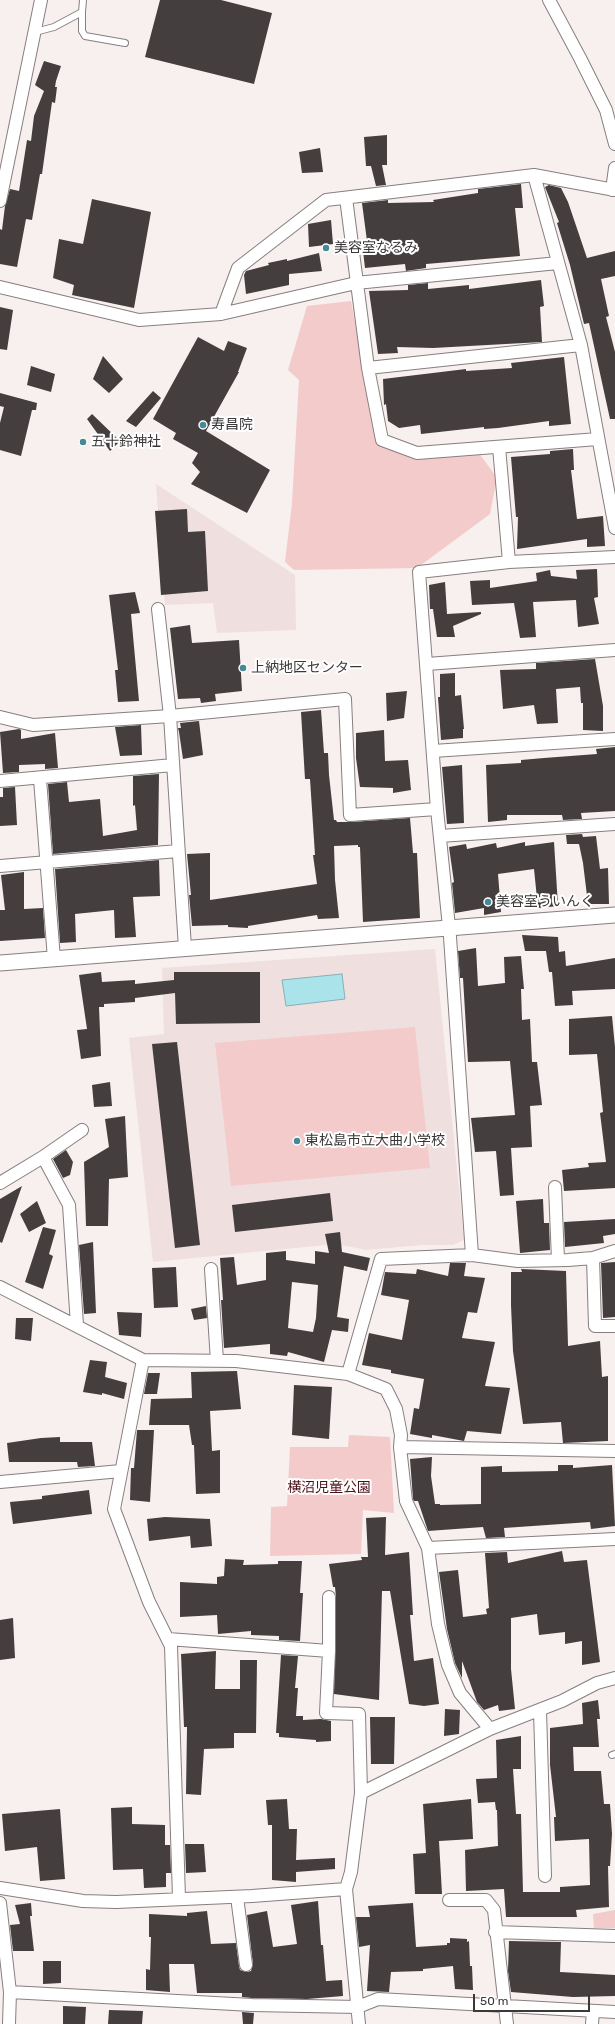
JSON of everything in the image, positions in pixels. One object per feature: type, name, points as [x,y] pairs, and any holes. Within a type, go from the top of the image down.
[{"type":"street","points":[[0,201],[41,0]]},
{"type":"street","points":[[549,0],[606,110],[615,144]]},
{"type":"street","points":[[221,314],[238,268],[326,200],[534,175],[614,190],[615,168]]},
{"type":"street","points":[[534,175],[581,344],[615,528]]},
{"type":"street","points":[[346,198],[368,368],[382,440],[418,453],[598,439]]},
{"type":"street","points":[[0,287],[139,320],[221,314],[356,283],[558,263]]},
{"type":"street","points":[[368,368],[581,344]]},
{"type":"street","points":[[499,447],[509,562]]},
{"type":"street","points":[[472,1255],[449,928],[437,809],[419,572],[509,562],[615,557]]},
{"type":"street","points":[[158,609],[170,716],[185,948]]},
{"type":"street","points":[[427,664],[615,650]]},
{"type":"street","points":[[0,717],[33,725],[170,716],[345,699],[350,815],[437,809]]},
{"type":"street","points":[[433,751],[615,739]]},
{"type":"street","points":[[0,781],[40,779],[173,765]]},
{"type":"street","points":[[40,779],[54,958]]},
{"type":"street","points":[[440,836],[615,824]]},
{"type":"street","points":[[0,866],[178,851]]},
{"type":"street","points":[[0,962],[615,915]]},
{"type":"street","points":[[0,1183],[43,1157],[82,1130]]},
{"type":"street","points":[[43,1157],[69,1205],[77,1325]]},
{"type":"street","points":[[554,1187],[558,1260]]},
{"type":"street","points":[[348,1374],[381,1259],[472,1255],[518,1261],[558,1260],[593,1258],[615,1251]]},
{"type":"street","points":[[593,1258],[595,1326],[615,1326]]},
{"type":"street","points":[[211,1269],[217,1361]]},
{"type":"street","points":[[0,1287],[77,1325],[142,1360],[236,1360],[348,1374],[386,1389],[396,1409],[401,1434],[400,1447],[406,1501],[428,1548],[438,1624],[448,1665],[460,1693],[490,1729]]},
{"type":"street","points":[[142,1360],[114,1509],[149,1602],[171,1646],[179,1898]]},
{"type":"street","points":[[400,1447],[615,1451]]},
{"type":"street","points":[[0,1482],[121,1471]]},
{"type":"street","points":[[428,1548],[615,1539]]},
{"type":"street","points":[[330,1597],[326,1713],[359,1714],[361,1793],[352,1872],[346,1889],[358,2007],[358,2024]]},
{"type":"street","points":[[168,1640],[328,1651]]},
{"type":"street","points":[[361,1793],[490,1729],[562,1701],[598,1683],[615,1678]]},
{"type":"street","points":[[540,1710],[545,1876]]},
{"type":"street","points":[[0,1888],[83,1901],[116,1902],[179,1898],[237,1897],[346,1889]]},
{"type":"street","points":[[237,1897],[246,1966]]},
{"type":"street","points":[[449,1900],[486,1900],[494,1910],[506,2024]]},
{"type":"street","points":[[0,1903],[10,1992],[9,2024]]},
{"type":"street","points":[[496,1932],[615,1936]]},
{"type":"street","points":[[10,1992],[252,2005],[358,2007],[378,1999],[615,2012]]},
{"type":"street","points":[[592,2024],[593,2011]]},
{"type":"lane","points":[[83,0],[82,31],[85,36],[125,43]]},
{"type":"lane","points":[[35,32],[54,27],[82,12]]},
{"type":"shaded area","points":[[156,484],[295,575],[296,630],[217,633],[213,603],[165,605]]},
{"type":"shaded area","name":"東松島市立大曲小学校","points":[[435,949],[464,1240],[453,1245],[422,1245],[366,1250],[336,1244],[153,1262],[129,1038],[164,1034],[162,968]]},
{"type":"green space","points":[[351,301],[377,438],[416,458],[479,453],[497,478],[490,514],[417,568],[294,570],[285,562],[292,503],[299,380],[288,370],[307,306]]},
{"type":"green space","points":[[415,1027],[430,1168],[231,1186],[215,1043]]},
{"type":"green space","name":"横沼児童公園","points":[[349,1435],[390,1437],[394,1513],[363,1510],[361,1554],[270,1556],[271,1507],[287,1506],[290,1447],[348,1447]]},
{"type":"green space","points":[[615,1910],[615,1928],[594,1928],[593,1914]]},
{"type":"water","points":[[342,974],[345,999],[286,1006],[282,980]]},
{"type":"building","points":[[160,0],[221,0],[272,13],[254,84],[145,57]]},
{"type":"building","points":[[44,61],[61,66],[55,87],[57,87],[55,103],[52,102],[42,174],[40,174],[32,220],[26,219],[17,267],[0,264],[0,229],[2,230],[5,206],[10,189],[19,191],[27,140],[31,141],[34,116],[44,91],[35,85]]},
{"type":"building","points":[[387,135],[387,165],[382,165],[386,185],[376,186],[371,166],[366,166],[364,137]]},
{"type":"building","points":[[320,148],[323,172],[302,173],[299,152]]},
{"type":"building","points":[[521,184],[523,208],[515,208],[520,256],[426,264],[426,268],[406,271],[405,264],[365,268],[362,242],[367,241],[362,203],[388,200],[388,203],[434,202],[433,200],[478,193],[478,189]]},
{"type":"building","points":[[549,185],[561,188],[568,202],[587,258],[615,251],[615,276],[601,279],[609,316],[606,317],[615,352],[615,419],[610,419],[589,323],[584,324],[570,265],[557,223],[559,222],[545,187]]},
{"type":"building","points":[[92,199],[151,212],[134,308],[72,295],[74,285],[53,278],[59,239],[83,244]]},
{"type":"building","points":[[331,220],[333,244],[309,247],[308,224]]},
{"type":"building","points":[[319,253],[322,271],[289,274],[289,285],[246,294],[244,275],[246,271],[269,265],[268,263],[287,259],[287,261]]},
{"type":"building","points":[[541,280],[544,306],[540,307],[542,342],[433,348],[397,347],[398,353],[378,354],[369,291],[408,290],[408,285],[428,283],[428,289],[469,285],[469,289]]},
{"type":"building","points":[[0,307],[13,310],[7,350],[0,349]]},
{"type":"building","points":[[198,337],[224,351],[228,341],[247,348],[239,372],[206,431],[270,470],[247,513],[191,484],[200,472],[192,463],[198,453],[173,439],[176,433],[153,419]]},
{"type":"building","points":[[103,356],[123,379],[109,393],[93,379]]},
{"type":"building","points":[[564,357],[571,424],[549,426],[549,421],[498,428],[484,429],[484,427],[421,434],[420,425],[399,428],[388,421],[386,404],[384,405],[383,379],[466,369],[466,371],[512,368],[511,363]]},
{"type":"building","points":[[31,366],[55,374],[51,392],[27,385]]},
{"type":"building","points":[[153,391],[161,398],[136,427],[126,421]]},
{"type":"building","points":[[0,393],[37,403],[36,410],[32,410],[21,456],[0,450],[0,423],[4,407],[0,406]]},
{"type":"building","points":[[92,414],[120,441],[110,451],[87,419]]},
{"type":"building","points":[[573,449],[574,470],[571,470],[577,519],[603,516],[605,546],[587,547],[587,539],[517,549],[518,517],[516,517],[511,457],[550,454],[550,451]]},
{"type":"building","points":[[187,509],[188,532],[205,531],[208,591],[161,595],[155,511]]},
{"type":"building","points":[[597,569],[598,597],[594,598],[599,624],[578,627],[576,600],[533,602],[536,637],[520,638],[514,603],[472,605],[470,581],[490,580],[490,588],[537,581],[536,573],[550,570],[551,576],[577,579],[576,570]]},
{"type":"building","points":[[445,582],[447,614],[481,612],[481,614],[453,626],[455,637],[437,637],[433,609],[430,609],[429,585]]},
{"type":"building","points":[[135,592],[140,613],[131,614],[139,701],[118,702],[115,670],[118,670],[109,595]]},
{"type":"building","points":[[190,625],[192,643],[239,640],[242,691],[215,694],[216,701],[201,703],[200,698],[178,699],[170,628]]},
{"type":"building","points":[[595,659],[603,706],[603,731],[583,730],[583,703],[581,703],[580,687],[556,689],[558,723],[537,724],[534,705],[503,709],[500,670],[536,669],[536,663]]},
{"type":"building","points":[[455,673],[455,696],[461,695],[464,729],[463,738],[441,740],[438,697],[440,697],[440,674]]},
{"type":"building","points":[[407,691],[404,718],[387,721],[386,693]]},
{"type":"building","points":[[321,710],[324,753],[328,753],[334,820],[337,822],[351,822],[410,818],[413,853],[417,853],[420,918],[363,922],[360,847],[358,847],[358,845],[334,846],[335,880],[339,918],[318,919],[317,915],[248,926],[248,928],[228,927],[228,925],[192,926],[187,854],[210,853],[210,900],[317,884],[313,855],[315,855],[310,779],[305,779],[301,712]]},
{"type":"building","points":[[199,721],[203,755],[183,759],[178,728],[181,728],[180,723]]},
{"type":"building","points":[[141,725],[142,755],[120,756],[115,727]]},
{"type":"building","points":[[21,730],[21,739],[55,733],[58,768],[45,769],[45,764],[19,765],[19,772],[3,773],[0,732]]},
{"type":"building","points":[[384,730],[385,761],[408,760],[411,790],[393,793],[393,788],[360,787],[356,758],[356,733]]},
{"type":"building","points":[[615,747],[615,811],[581,813],[582,819],[563,820],[562,815],[507,815],[507,820],[488,822],[486,765],[521,763],[521,760],[597,754],[596,749]]},
{"type":"building","points":[[462,765],[464,823],[447,824],[442,767]]},
{"type":"building","points":[[159,774],[158,845],[53,854],[48,784],[67,782],[69,802],[100,799],[103,836],[137,830],[135,805],[133,806],[133,776]]},
{"type":"building","points":[[15,787],[17,825],[0,826],[0,797],[3,797],[3,788]]},
{"type":"building","points":[[582,834],[583,837],[596,836],[600,869],[608,868],[609,904],[588,904],[579,844],[567,844],[566,835]]},
{"type":"building","points":[[525,842],[525,846],[554,842],[558,906],[538,908],[534,869],[498,874],[501,912],[484,915],[484,908],[455,913],[452,883],[454,882],[449,847],[466,844],[467,849],[496,843],[497,848]]},
{"type":"building","points":[[159,860],[160,896],[133,897],[136,937],[115,938],[114,910],[75,914],[76,942],[60,943],[55,869]]},
{"type":"building","points":[[24,872],[24,909],[43,908],[45,938],[0,941],[0,910],[5,910],[1,875]]},
{"type":"building","points":[[522,935],[558,937],[559,952],[565,951],[566,966],[615,958],[615,989],[572,991],[573,1005],[555,1006],[552,972],[549,972],[546,951],[525,951]]},
{"type":"building","points":[[476,948],[478,986],[505,983],[504,957],[521,956],[524,989],[521,989],[522,1020],[530,1019],[532,1062],[537,1062],[542,1105],[530,1106],[532,1147],[511,1148],[514,1195],[500,1196],[496,1151],[475,1152],[471,1118],[515,1115],[510,1061],[468,1062],[463,978],[460,978],[458,951]]},
{"type":"building","points":[[101,972],[102,982],[135,980],[135,984],[174,980],[174,972],[260,972],[260,1023],[176,1024],[175,993],[135,998],[135,1002],[104,1004],[104,1007],[99,1007],[101,1056],[81,1059],[77,1030],[87,1029],[79,975]]},
{"type":"building","points":[[612,1016],[615,1047],[615,1188],[564,1191],[562,1170],[589,1167],[588,1163],[606,1162],[600,1113],[603,1112],[597,1054],[569,1055],[569,1019]]},
{"type":"building","points":[[177,1042],[200,1245],[175,1248],[152,1044]]},
{"type":"building","points":[[110,1082],[112,1106],[94,1107],[92,1085]]},
{"type":"building","points":[[125,1116],[128,1177],[109,1179],[108,1226],[86,1226],[84,1162],[109,1147],[105,1119]]},
{"type":"building","points":[[66,1150],[73,1162],[70,1175],[63,1178],[53,1159]]},
{"type":"building","points":[[22,1186],[2,1243],[0,1242],[0,1199]]},
{"type":"building","points":[[330,1193],[333,1221],[235,1232],[232,1205]]},
{"type":"building","points":[[543,1199],[544,1223],[549,1223],[550,1250],[520,1253],[516,1201]]},
{"type":"building","points":[[37,1201],[46,1223],[29,1232],[20,1214]]},
{"type":"building","points":[[615,1219],[615,1234],[603,1236],[604,1243],[565,1247],[564,1222]]},
{"type":"building","points":[[43,1227],[56,1230],[49,1254],[53,1256],[43,1289],[25,1282]]},
{"type":"building","points":[[340,1232],[342,1252],[370,1258],[367,1271],[344,1266],[337,1317],[349,1319],[348,1332],[332,1330],[324,1362],[288,1352],[287,1356],[270,1354],[270,1344],[224,1348],[220,1258],[234,1257],[237,1285],[266,1280],[266,1253],[286,1251],[286,1260],[315,1264],[315,1251],[329,1253],[325,1234]],"holes":[[[292,1282],[318,1285],[316,1318],[313,1332],[288,1328]]]},
{"type":"building","points":[[93,1242],[96,1313],[84,1314],[79,1245]]},
{"type":"building","points":[[615,1262],[615,1317],[603,1318],[601,1263]]},
{"type":"building","points":[[450,1263],[466,1263],[464,1276],[485,1278],[477,1313],[468,1312],[462,1338],[495,1342],[485,1386],[510,1388],[501,1434],[467,1431],[464,1441],[432,1435],[432,1438],[410,1434],[414,1408],[419,1409],[424,1379],[391,1373],[391,1370],[362,1365],[369,1333],[402,1340],[409,1300],[381,1295],[385,1272],[416,1274],[417,1269],[448,1276]]},
{"type":"building","points":[[176,1267],[178,1307],[154,1308],[152,1268]]},
{"type":"building","points":[[521,1269],[566,1271],[568,1346],[600,1341],[602,1377],[608,1376],[608,1441],[563,1443],[561,1422],[523,1424],[513,1351],[511,1305],[511,1272],[522,1272]]},
{"type":"building","points":[[206,1306],[207,1318],[194,1320],[191,1309]]},
{"type":"building","points":[[117,1312],[142,1313],[141,1337],[119,1335]]},
{"type":"building","points":[[16,1318],[33,1318],[31,1341],[15,1339]]},
{"type":"building","points":[[90,1360],[107,1362],[105,1377],[127,1383],[124,1399],[102,1393],[102,1395],[83,1392]]},
{"type":"building","points":[[237,1371],[241,1409],[210,1411],[212,1451],[220,1450],[220,1493],[196,1494],[194,1445],[192,1445],[189,1425],[149,1425],[151,1399],[192,1398],[191,1372]]},
{"type":"building","points":[[148,1373],[160,1373],[157,1394],[144,1394]]},
{"type":"building","points":[[294,1385],[332,1387],[329,1439],[292,1435]]},
{"type":"building","points":[[137,1430],[154,1430],[150,1502],[130,1500],[131,1468],[134,1468]]},
{"type":"building","points":[[60,1437],[60,1442],[92,1442],[95,1466],[78,1467],[77,1462],[9,1462],[7,1443]]},
{"type":"building","points":[[432,1457],[431,1476],[435,1504],[440,1505],[481,1504],[481,1467],[502,1466],[502,1472],[558,1471],[558,1465],[573,1465],[573,1468],[612,1465],[615,1526],[591,1529],[590,1522],[504,1528],[505,1537],[486,1538],[483,1527],[428,1531],[418,1501],[414,1501],[413,1499],[410,1459]]},
{"type":"building","points":[[89,1490],[92,1514],[13,1524],[10,1502],[42,1499],[42,1496]]},
{"type":"building","points":[[165,1517],[210,1519],[212,1546],[191,1548],[190,1536],[149,1541],[147,1519]]},
{"type":"building","points":[[386,1517],[385,1555],[409,1552],[413,1615],[410,1615],[414,1661],[433,1658],[439,1704],[424,1706],[409,1704],[390,1591],[382,1591],[379,1700],[334,1694],[336,1597],[329,1564],[362,1560],[361,1557],[368,1557],[366,1518]]},
{"type":"building","points":[[562,1551],[564,1562],[587,1560],[600,1662],[582,1665],[582,1641],[565,1644],[565,1632],[539,1635],[537,1614],[511,1618],[511,1669],[515,1709],[499,1711],[498,1705],[484,1710],[477,1702],[462,1661],[462,1678],[455,1663],[447,1629],[439,1572],[458,1570],[463,1617],[487,1614],[486,1609],[489,1608],[485,1553],[507,1552],[508,1563]]},
{"type":"building","points":[[225,1559],[244,1560],[243,1565],[278,1564],[278,1561],[302,1561],[300,1593],[303,1593],[300,1641],[279,1640],[279,1636],[251,1635],[251,1631],[218,1634],[217,1615],[180,1617],[180,1582],[217,1584],[217,1577],[224,1576]]},
{"type":"building","points":[[13,1618],[15,1658],[0,1660],[0,1620]]},
{"type":"building","points":[[216,1651],[215,1689],[240,1689],[240,1660],[257,1660],[256,1733],[234,1733],[234,1748],[204,1749],[201,1795],[186,1794],[187,1727],[184,1727],[181,1654]]},
{"type":"building","points":[[281,1655],[298,1656],[295,1688],[298,1688],[296,1716],[303,1716],[303,1720],[321,1719],[331,1721],[331,1741],[316,1742],[316,1740],[279,1737],[279,1733],[276,1733]]},
{"type":"building","points":[[598,1700],[600,1719],[597,1719],[599,1747],[573,1747],[574,1771],[601,1771],[604,1804],[610,1804],[612,1834],[610,1866],[608,1866],[609,1907],[576,1910],[577,1917],[506,1917],[504,1889],[466,1891],[465,1850],[498,1846],[497,1810],[495,1802],[478,1803],[476,1779],[497,1778],[496,1740],[521,1736],[521,1769],[513,1769],[516,1814],[521,1814],[523,1892],[560,1892],[560,1887],[590,1885],[589,1839],[555,1841],[554,1817],[556,1817],[550,1765],[550,1728],[583,1724],[582,1703]]},
{"type":"building","points":[[445,1709],[460,1710],[459,1734],[444,1736]]},
{"type":"building","points":[[370,1717],[395,1717],[394,1764],[371,1764]]},
{"type":"building","points":[[287,1799],[289,1829],[297,1829],[296,1860],[335,1858],[335,1869],[296,1872],[296,1882],[272,1880],[272,1825],[268,1825],[266,1800]]},
{"type":"building","points":[[471,1799],[473,1839],[439,1841],[442,1894],[415,1894],[413,1854],[426,1853],[423,1804]]},
{"type":"building","points":[[132,1807],[132,1824],[165,1825],[165,1845],[170,1845],[171,1873],[166,1873],[166,1887],[144,1888],[143,1869],[113,1870],[111,1808]]},
{"type":"building","points":[[60,1809],[65,1879],[40,1881],[37,1847],[5,1851],[2,1814]]},
{"type":"building","points":[[185,1844],[204,1844],[206,1872],[186,1873]]},
{"type":"building","points":[[318,1901],[321,1945],[323,1945],[326,1981],[342,1980],[343,1996],[307,1999],[252,1998],[242,1997],[242,1993],[197,1993],[194,1964],[169,1964],[170,1992],[146,1990],[146,1969],[150,1970],[151,1937],[149,1937],[149,1914],[187,1916],[187,1913],[207,1911],[211,1944],[236,1943],[240,1970],[247,1972],[251,1971],[253,1964],[247,1915],[267,1911],[273,1947],[297,1944],[291,1905]]},
{"type":"building","points":[[31,1903],[32,1916],[30,1916],[34,1951],[13,1951],[10,1925],[20,1924],[15,1905]]},
{"type":"building","points":[[413,1903],[416,1947],[447,1945],[447,1943],[450,1943],[450,1938],[467,1939],[467,1942],[469,1941],[473,1990],[455,1989],[453,1966],[423,1969],[423,1971],[391,1972],[389,1992],[367,1991],[370,1945],[359,1947],[356,1917],[370,1917],[368,1906]]},
{"type":"building","points":[[509,1941],[561,1942],[560,1972],[615,1975],[615,1996],[573,1997],[511,1992],[508,1971]]},
{"type":"building","points":[[43,1961],[61,1961],[61,1983],[43,1984]]},
{"type":"building","points":[[63,2006],[86,2007],[85,2024],[63,2024]]},
{"type":"building","points":[[109,2010],[143,2011],[142,2024],[108,2024]]},
{"type":"building","points":[[242,2012],[254,2013],[253,2024],[243,2024]]},
{"type":"place","name":"美容室なるみ","points":[[326,248]]},
{"type":"place","name":"寿昌院","points":[[203,425]]},
{"type":"place","name":"五十鈴神社","points":[[83,442]]},
{"type":"place","name":"上納地区センター","points":[[243,668]]},
{"type":"place","name":"美容室ういんく","points":[[488,902]]},
{"type":"place","name":"東松島市立大曲小学校","points":[[297,1141]]}]
